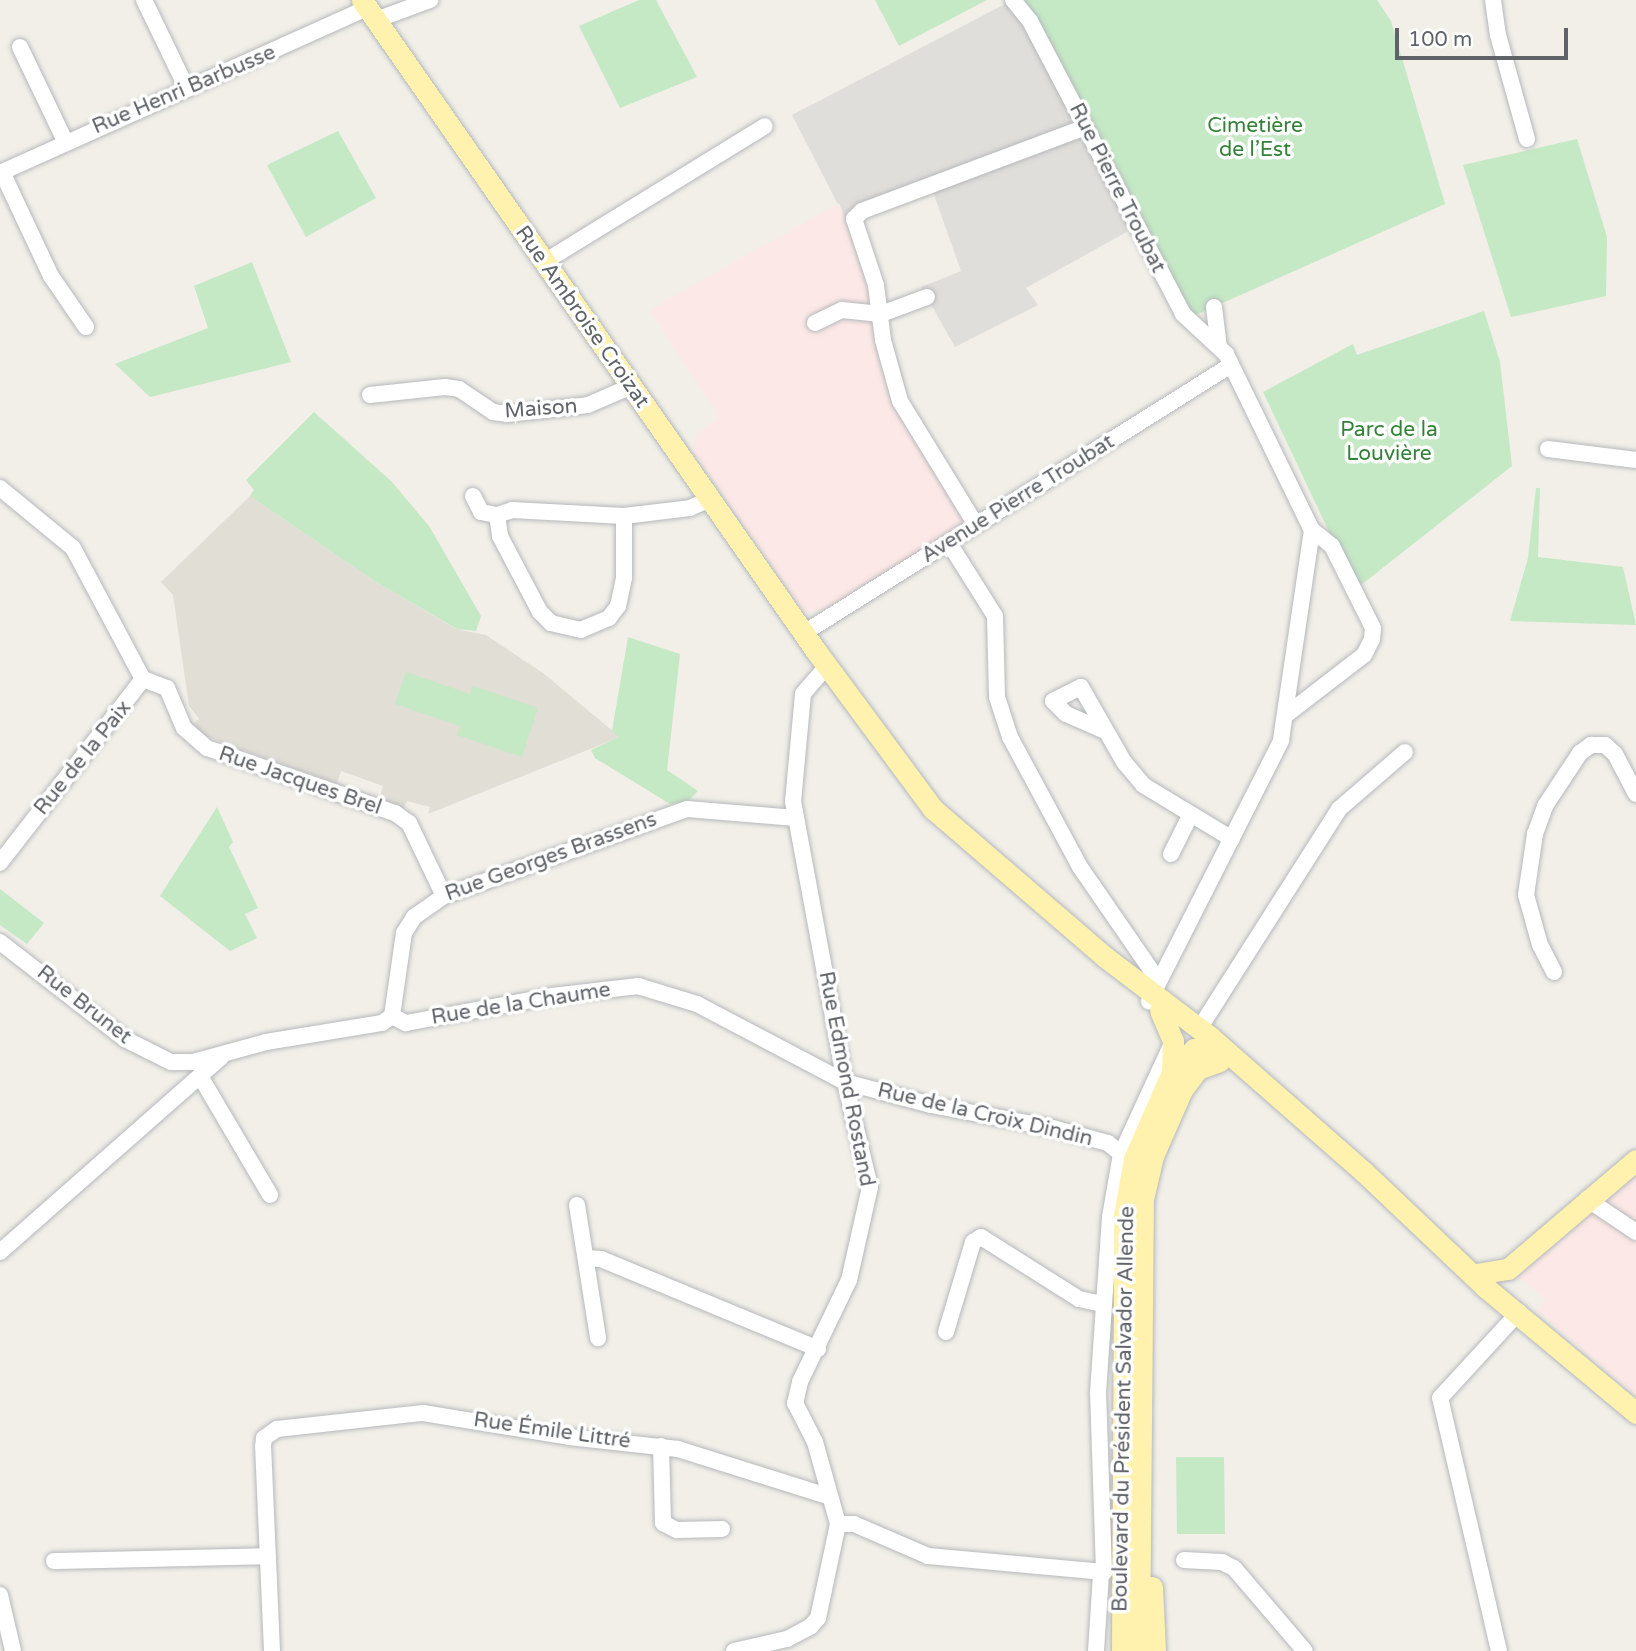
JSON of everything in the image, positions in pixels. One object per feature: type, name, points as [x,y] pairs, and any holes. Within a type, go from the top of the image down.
[{"type":"main road","name":"Rue Ambroise Croizat","points":[[369,9],[827,666],[933,809],[1152,994]]},
{"type":"main road","name":"Boulevard du Président Salvador Allende","points":[[1139,1651],[1143,1199],[1153,1156],[1177,1081],[1198,1069],[1196,1043],[1152,994]]},
{"type":"main road","points":[[1152,994],[1196,1043],[1358,1179],[1383,1193]]},
{"type":"main road","name":"Boulevard du Président Salvador Allende","points":[[1122,1651],[1106,1577],[1124,1215],[1134,1159],[1196,1043]]},
{"type":"main road","points":[[1196,1043],[1272,1095],[1383,1193],[1489,1276],[1512,1303],[1636,1413]]},
{"type":"main road","points":[[1489,1276],[1636,1160]]},
{"type":"main road","points":[[1140,1499],[1152,1573],[1155,1651]]},
{"type":"main road","points":[[1106,1577],[1108,1651]]},
{"type":"street","points":[[144,0],[187,89]]},
{"type":"street","name":"Rue Henri Barbusse","points":[[1,172],[65,141],[369,9],[430,0]]},
{"type":"street","name":"Rue Pierre Troubat","points":[[1013,0],[1030,21],[1182,314],[1219,345],[1312,530],[1332,546],[1373,628],[1372,639],[1364,655],[1286,715]]},
{"type":"street","points":[[1493,0],[1497,34],[1527,139]]},
{"type":"street","points":[[20,47],[65,141]]},
{"type":"street","points":[[544,262],[765,126]]},
{"type":"street","points":[[976,525],[900,401],[883,340],[881,314],[853,223],[857,214],[1085,127]]},
{"type":"street","points":[[1,172],[51,276],[86,327]]},
{"type":"street","points":[[815,323],[842,310],[881,314],[927,297]]},
{"type":"street","points":[[1214,307],[1219,345]]},
{"type":"street","name":"Avenue Pierre Troubat","points":[[804,633],[1231,365]]},
{"type":"street","name":"Maison","points":[[370,395],[445,387],[459,389],[493,412],[507,414],[588,405],[632,387]]},
{"type":"street","points":[[1548,449],[1636,460]]},
{"type":"street","name":"Rue de la Paix","points":[[0,488],[73,548],[143,679],[0,863]]},
{"type":"street","points":[[473,496],[481,512],[497,515],[512,509],[624,516],[690,508],[710,499]]},
{"type":"street","points":[[497,515],[500,536],[540,612],[551,623],[581,630],[609,618],[618,606],[624,578],[624,516]]},
{"type":"street","points":[[948,543],[995,616],[997,697],[1010,737],[1152,994],[1176,956],[1281,741],[1312,530]]},
{"type":"street","name":"Rue Edmond Rostand","points":[[827,666],[803,694],[793,801],[845,1082],[870,1187],[849,1280],[818,1349],[800,1381],[795,1403],[815,1442],[838,1524]]},
{"type":"street","name":"Rue Jacques Brel","points":[[143,679],[167,688],[188,734],[206,748],[395,813],[409,823],[444,896]]},
{"type":"street","points":[[1105,732],[1143,785],[1190,816],[1232,839]]},
{"type":"street","points":[[1554,972],[1539,945],[1527,895],[1535,834],[1545,806],[1580,753],[1591,746],[1605,745],[1615,754],[1636,794]]},
{"type":"street","points":[[1096,1651],[1106,1577],[1098,1393],[1102,1304],[1110,1217],[1121,1154],[1196,1043],[1296,870],[1339,809],[1405,752]]},
{"type":"street","name":"Rue Georges Brassens","points":[[392,1016],[396,961],[404,933],[420,911],[444,896],[687,809],[796,818]]},
{"type":"street","points":[[1171,854],[1190,816]]},
{"type":"street","name":"Rue Brunet","points":[[0,942],[125,1039],[171,1062]]},
{"type":"street","name":"Rue de la Chaume","points":[[171,1062],[382,1023],[392,1016],[406,1023],[552,996],[638,986],[697,1004],[845,1082]]},
{"type":"street","points":[[176,1093],[225,1054]]},
{"type":"street","points":[[0,1252],[176,1093],[184,1084],[184,1075],[171,1062]]},
{"type":"street","points":[[200,1076],[270,1195]]},
{"type":"street","name":"Rue de la Croix Dindin","points":[[845,1082],[931,1105],[1049,1127],[1108,1143],[1121,1154]]},
{"type":"street","points":[[1587,1199],[1636,1232]]},
{"type":"street","points":[[577,1205],[598,1338]]},
{"type":"street","points":[[946,1332],[973,1242],[981,1237],[1079,1299],[1102,1304]]},
{"type":"street","points":[[586,1258],[601,1259],[818,1349]]},
{"type":"street","points":[[1499,1651],[1440,1398],[1512,1303]]},
{"type":"street","name":"Rue Émile Littré","points":[[268,1556],[263,1447],[268,1433],[423,1413],[569,1437],[661,1446],[830,1497]]},
{"type":"street","points":[[661,1446],[663,1523],[677,1530],[722,1529]]},
{"type":"street","points":[[734,1651],[787,1639],[811,1626],[818,1618],[838,1524],[854,1524],[928,1556],[1106,1577]]},
{"type":"street","points":[[54,1561],[268,1556],[272,1651]]},
{"type":"street","points":[[1184,1560],[1222,1562],[1234,1568],[1305,1651]]},
{"type":"street","points":[[0,1595],[13,1651]]},
{"type":"shaded area","points":[[1007,3],[1028,28],[1132,229],[1026,288],[1038,305],[955,347],[921,287],[961,271],[933,192],[847,222],[792,115]]},
{"type":"shaded area","points":[[839,203],[863,264],[882,347],[969,522],[822,611],[804,612],[692,450],[697,434],[716,420],[717,413],[649,310]]},
{"type":"shaded area","points":[[250,496],[376,582],[456,629],[486,635],[543,673],[620,737],[428,814],[430,807],[407,801],[404,808],[379,800],[383,786],[341,771],[337,784],[200,734],[192,725],[199,719],[189,706],[173,595],[161,582]]},
{"type":"shaded area","points":[[1636,1170],[1636,1396],[1537,1310],[1546,1299],[1518,1277],[1563,1228]]},
{"type":"green space","points":[[639,0],[656,0],[697,77],[620,108],[579,26]]},
{"type":"green space","points":[[875,0],[987,0],[899,46]]},
{"type":"green space","name":"Cimetière de l’Est","points":[[1019,0],[1377,0],[1391,21],[1445,204],[1191,317]]},
{"type":"green space","points":[[338,131],[376,198],[306,237],[267,165]]},
{"type":"green space","points":[[1577,139],[1607,237],[1606,296],[1511,317],[1463,165]]},
{"type":"green space","points":[[252,262],[291,362],[150,397],[115,364],[208,328],[194,286]]},
{"type":"green space","name":"Parc de la Louvière","points":[[1484,311],[1500,362],[1512,466],[1356,589],[1263,392],[1353,344],[1357,355]]},
{"type":"green space","points":[[314,412],[391,481],[429,526],[481,616],[476,631],[457,629],[376,582],[250,496],[254,490],[246,480]]},
{"type":"green space","points":[[1536,488],[1540,488],[1538,557],[1623,567],[1636,625],[1510,621],[1528,558]]},
{"type":"green space","points":[[628,637],[680,654],[667,770],[698,791],[689,800],[670,804],[595,758],[591,750],[619,737],[612,731]]},
{"type":"green space","points":[[406,672],[470,694],[473,686],[538,708],[522,757],[457,735],[460,726],[395,704]]},
{"type":"green space","points":[[217,807],[233,842],[229,847],[258,908],[245,914],[257,938],[230,951],[160,896]]},
{"type":"green space","points":[[0,889],[44,923],[27,944],[0,925]]},
{"type":"green space","points":[[1176,1457],[1224,1457],[1225,1534],[1177,1534]]}]
